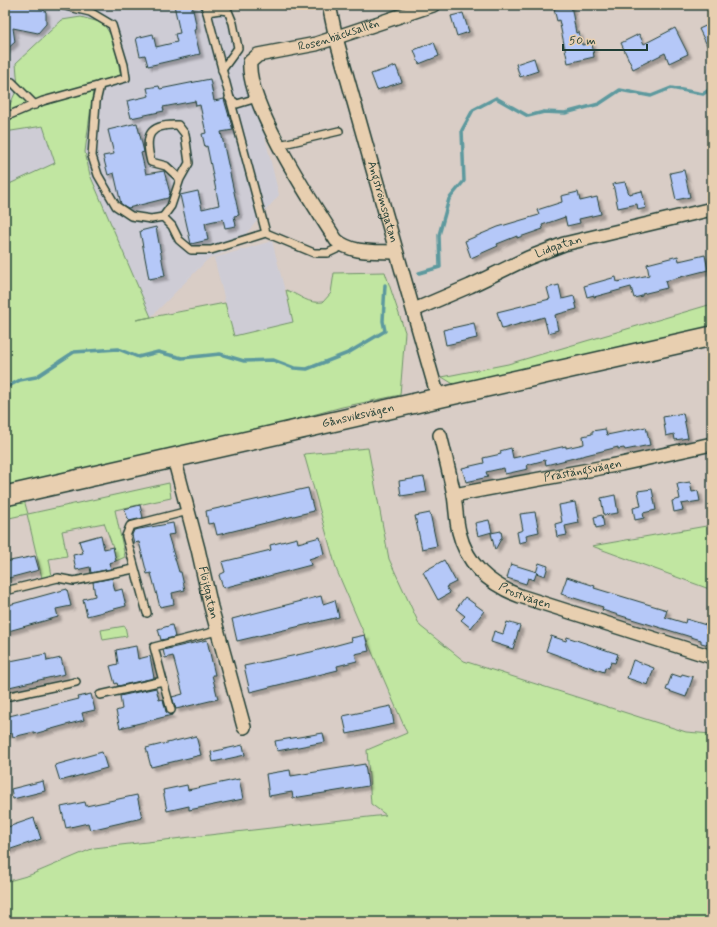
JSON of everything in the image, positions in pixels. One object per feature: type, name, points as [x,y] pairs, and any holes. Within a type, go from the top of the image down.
[{"type":"main road","name":"Gånsviksvägen","points":[[5,496],[712,336]]},
{"type":"street","name":"Ångströmsgatan","points":[[329,5],[336,38],[438,397]]},
{"type":"street","name":"Rosenbäcksallén","points":[[257,98],[250,66],[253,58],[258,55],[316,44],[433,5]]},
{"type":"street","points":[[257,98],[264,117],[279,145],[336,240],[343,246],[355,251],[396,252]]},
{"type":"street","name":"Lidgatan","points":[[414,310],[470,286],[528,258],[564,244],[712,209]]},
{"type":"street","name":"Prostvägen","points":[[440,435],[454,495],[458,531],[464,549],[473,564],[484,577],[501,589],[712,657]]},
{"type":"street","name":"Prästängsvägen","points":[[454,495],[621,464],[712,444]]},
{"type":"street","name":"Flöjtgatan","points":[[174,458],[217,630],[244,727]]},
{"type":"lane","points":[[5,117],[34,105],[126,78],[124,65],[112,25],[90,12],[61,5]]},
{"type":"lane","points":[[222,70],[238,48],[233,23],[228,11],[206,9],[229,98],[266,233]]},
{"type":"lane","points":[[12,82],[34,105]]},
{"type":"lane","points":[[100,85],[96,102],[92,156],[98,175],[116,206],[131,216],[151,219],[163,217],[172,206],[180,179],[189,163],[185,134],[178,125],[163,125],[152,132],[146,145],[150,162],[166,166],[180,179]]},
{"type":"lane","points":[[229,98],[237,104],[257,98]]},
{"type":"lane","points":[[279,145],[339,131]]},
{"type":"lane","points":[[163,217],[172,226],[179,240],[191,250],[211,250],[266,233],[314,253],[328,253],[343,246]]},
{"type":"lane","points":[[147,613],[126,536],[130,526],[188,511]]},
{"type":"lane","points":[[5,591],[58,578],[74,581],[134,568]]},
{"type":"lane","points":[[171,710],[154,647],[217,630]]},
{"type":"lane","points":[[100,695],[163,681]]},
{"type":"lane","points":[[5,697],[76,682]]},
{"type":"shaded area","points":[[5,5],[92,5],[96,8],[114,5],[174,5],[180,16],[176,17],[180,33],[175,35],[177,42],[156,47],[153,34],[136,39],[139,56],[145,55],[148,66],[199,54],[186,32],[197,29],[194,13],[190,8],[195,7],[194,5],[226,5],[262,125],[279,195],[233,249],[207,260],[151,317],[5,349]],"holes":[[[137,123],[144,152],[137,154],[140,167],[144,166],[146,174],[164,169],[171,197],[123,209],[116,181],[124,171],[108,175],[103,157],[114,154],[109,130]],[[156,227],[165,276],[149,279],[140,231]]]},
{"type":"shaded area","points":[[272,241],[293,322],[234,336],[214,258]]},
{"type":"green space","points":[[81,17],[103,23],[114,40],[121,77],[94,84],[85,152],[90,175],[151,317],[136,320],[225,303],[234,336],[293,322],[286,290],[308,301],[323,302],[331,293],[334,273],[385,272],[405,332],[400,395],[342,407],[242,434],[5,488],[5,186],[55,163],[43,126],[5,132],[5,115],[18,87],[16,63],[62,20]]},
{"type":"green space","points":[[712,304],[712,328],[455,385],[442,377],[508,364]]},
{"type":"green space","points":[[368,448],[389,559],[420,626],[464,661],[686,732],[712,734],[712,922],[5,922],[5,882],[30,875],[94,848],[386,815],[371,804],[367,750],[407,733],[337,571],[304,454]]},
{"type":"green space","points":[[169,483],[171,498],[115,510],[125,557],[116,561],[113,547],[104,523],[62,531],[67,556],[49,559],[52,576],[42,578],[27,514],[5,519],[5,505],[24,500],[28,514]]},
{"type":"green space","points":[[712,525],[712,590],[592,546]]},
{"type":"green space","points":[[125,626],[127,636],[103,640],[101,630]]},
{"type":"building","points":[[5,5],[37,5],[46,12],[46,24],[38,33],[13,28],[15,42],[5,51]]},
{"type":"building","points":[[174,5],[192,5],[197,29],[194,30],[200,54],[148,66],[145,55],[140,56],[136,38],[153,34],[156,47],[177,42],[175,34],[180,33]]},
{"type":"building","points":[[571,5],[576,33],[579,32],[582,45],[592,43],[594,57],[568,63],[559,20],[557,21],[554,9]]},
{"type":"building","points":[[463,13],[469,32],[457,36],[451,16]]},
{"type":"building","points":[[712,23],[712,55],[699,29]]},
{"type":"building","points":[[675,28],[688,54],[669,63],[665,53],[633,69],[621,43],[639,34],[644,44]]},
{"type":"building","points":[[434,42],[439,56],[419,64],[414,50]]},
{"type":"building","points":[[534,58],[538,71],[520,77],[516,64]]},
{"type":"building","points":[[396,66],[402,82],[377,90],[371,74]]},
{"type":"building","points":[[210,79],[214,101],[224,99],[233,130],[221,132],[239,215],[234,216],[236,226],[225,228],[223,219],[205,223],[208,240],[191,244],[180,195],[198,191],[202,209],[219,205],[207,146],[205,147],[202,134],[206,133],[200,105],[196,106],[195,101],[163,107],[164,111],[131,118],[127,101],[149,96],[147,88],[159,86],[160,89]]},
{"type":"building","points":[[137,123],[144,152],[141,153],[146,174],[164,171],[170,193],[168,198],[128,208],[121,204],[114,173],[108,175],[103,156],[114,154],[108,130]]},
{"type":"building","points":[[684,170],[690,197],[676,200],[670,173]]},
{"type":"building","points":[[625,182],[629,194],[642,191],[646,208],[638,210],[637,204],[618,208],[613,184]]},
{"type":"building","points":[[578,192],[580,201],[597,197],[601,214],[579,219],[580,223],[567,226],[565,217],[542,225],[543,229],[517,238],[517,236],[497,244],[498,246],[471,258],[465,241],[498,227],[539,215],[537,210],[562,202],[561,196]]},
{"type":"building","points":[[156,227],[165,276],[149,279],[140,231]]},
{"type":"building","points":[[705,255],[708,270],[665,281],[667,288],[642,294],[642,296],[634,298],[631,287],[594,297],[594,295],[587,297],[584,286],[616,277],[617,282],[649,275],[647,264],[678,256],[679,261]]},
{"type":"building","points":[[559,285],[562,299],[574,296],[577,309],[555,315],[558,330],[548,333],[544,317],[502,329],[497,312],[550,299],[547,288]]},
{"type":"building","points":[[474,323],[477,338],[446,345],[443,330]]},
{"type":"building","points":[[683,413],[688,438],[675,440],[674,434],[666,436],[663,417]]},
{"type":"building","points":[[646,427],[650,445],[625,450],[624,448],[618,449],[618,447],[546,465],[545,460],[527,465],[528,469],[505,474],[504,468],[486,472],[488,477],[466,482],[462,468],[484,463],[483,458],[501,454],[500,451],[511,448],[513,458],[566,446],[566,448],[584,444],[583,436],[592,434],[592,431],[605,429],[607,435]]},
{"type":"building","points":[[424,477],[427,492],[401,496],[399,481]]},
{"type":"building","points":[[690,482],[692,492],[698,491],[700,501],[681,504],[683,510],[674,512],[672,501],[680,499],[677,484]]},
{"type":"building","points":[[308,488],[314,511],[217,535],[214,523],[208,524],[206,511]]},
{"type":"building","points":[[652,489],[656,510],[643,513],[644,518],[635,520],[633,508],[641,506],[638,491]]},
{"type":"building","points":[[615,495],[618,513],[604,515],[601,498]]},
{"type":"building","points":[[575,502],[579,523],[565,526],[567,535],[557,537],[555,524],[562,522],[559,505]]},
{"type":"building","points":[[140,505],[143,518],[129,521],[124,509]]},
{"type":"building","points":[[535,512],[539,532],[526,535],[527,541],[519,543],[517,532],[523,530],[520,514]]},
{"type":"building","points":[[430,513],[437,546],[422,549],[415,516]]},
{"type":"building","points":[[602,515],[604,526],[596,528],[594,517]]},
{"type":"building","points":[[489,520],[492,532],[478,536],[475,523]]},
{"type":"building","points":[[173,523],[175,534],[168,535],[179,572],[181,572],[185,590],[172,593],[174,604],[160,607],[151,573],[147,574],[139,542],[134,543],[132,535],[134,530]]},
{"type":"building","points":[[501,531],[502,537],[495,550],[491,533]]},
{"type":"building","points":[[101,535],[104,549],[113,547],[116,561],[109,563],[111,569],[91,573],[90,567],[76,570],[73,555],[83,553],[79,541]]},
{"type":"building","points":[[320,537],[324,554],[309,559],[311,565],[223,588],[219,575],[225,572],[222,562],[271,550],[270,545],[297,538],[298,543]]},
{"type":"building","points":[[35,556],[39,570],[5,579],[5,562]]},
{"type":"building","points":[[444,560],[456,582],[446,587],[450,593],[438,600],[423,572]]},
{"type":"building","points":[[539,563],[548,566],[545,576],[536,573]]},
{"type":"building","points":[[511,564],[537,572],[534,580],[528,578],[526,584],[507,578]]},
{"type":"building","points":[[567,577],[595,586],[594,588],[667,610],[665,617],[685,623],[686,619],[706,625],[706,629],[712,630],[709,645],[701,643],[701,640],[602,610],[603,607],[561,594]]},
{"type":"building","points":[[112,578],[115,591],[122,589],[126,606],[87,616],[83,599],[95,596],[93,582]]},
{"type":"building","points":[[67,589],[71,606],[56,609],[58,617],[5,632],[5,606]]},
{"type":"building","points":[[321,596],[323,604],[335,600],[339,617],[237,641],[232,619]]},
{"type":"building","points":[[465,597],[484,611],[471,628],[461,620],[465,616],[456,609]]},
{"type":"building","points":[[507,622],[520,626],[513,649],[491,642],[494,631],[503,634]]},
{"type":"building","points":[[172,625],[175,637],[161,640],[158,629]]},
{"type":"building","points":[[365,635],[369,651],[355,654],[357,661],[337,666],[338,670],[250,692],[244,666],[311,652],[352,641],[351,638]]},
{"type":"building","points":[[551,636],[566,641],[567,637],[618,654],[615,663],[611,662],[609,668],[605,667],[604,672],[546,651]]},
{"type":"building","points":[[207,640],[215,675],[212,675],[218,699],[176,709],[172,697],[183,694],[173,656],[165,658],[163,650]]},
{"type":"building","points":[[136,646],[138,659],[150,656],[154,678],[118,686],[117,683],[115,684],[110,666],[118,664],[116,650]]},
{"type":"building","points":[[46,654],[47,661],[61,658],[65,674],[5,688],[5,662]]},
{"type":"building","points":[[633,660],[654,668],[648,685],[627,678]]},
{"type":"building","points":[[672,674],[681,677],[682,674],[693,677],[686,697],[666,690]]},
{"type":"building","points":[[156,688],[159,700],[163,699],[166,712],[172,715],[120,728],[116,711],[122,709],[120,696]]},
{"type":"building","points":[[91,694],[95,710],[82,713],[84,720],[34,734],[34,732],[13,737],[12,733],[5,735],[5,717],[79,699],[78,697]]},
{"type":"building","points":[[391,706],[394,724],[347,734],[343,716]]},
{"type":"building","points":[[323,733],[325,742],[277,751],[275,741]]},
{"type":"building","points":[[196,736],[201,755],[151,767],[146,748]]},
{"type":"building","points":[[243,745],[245,755],[213,762],[211,752]]},
{"type":"building","points":[[102,752],[107,768],[60,781],[55,765]]},
{"type":"building","points":[[365,764],[368,786],[293,798],[292,792],[269,796],[266,774],[290,770],[291,776]]},
{"type":"building","points":[[239,779],[243,799],[189,810],[189,806],[167,811],[163,790],[187,785],[188,790]]},
{"type":"building","points":[[43,781],[45,791],[13,799],[11,789]]},
{"type":"building","points":[[137,795],[142,818],[90,830],[88,823],[66,828],[61,807],[85,802],[86,806]]},
{"type":"building","points":[[34,818],[41,839],[5,851],[5,828]]},
{"type":"waterway","points":[[419,273],[440,267],[439,235],[449,199],[464,181],[462,130],[473,110],[496,98],[528,116],[544,112],[565,113],[599,104],[620,90],[651,96],[671,88],[703,94],[712,88]]},
{"type":"waterway","points":[[5,388],[20,380],[36,377],[74,352],[118,349],[138,357],[158,352],[182,358],[220,354],[244,361],[273,360],[294,368],[307,369],[348,353],[385,331],[383,321],[385,285]]}]
